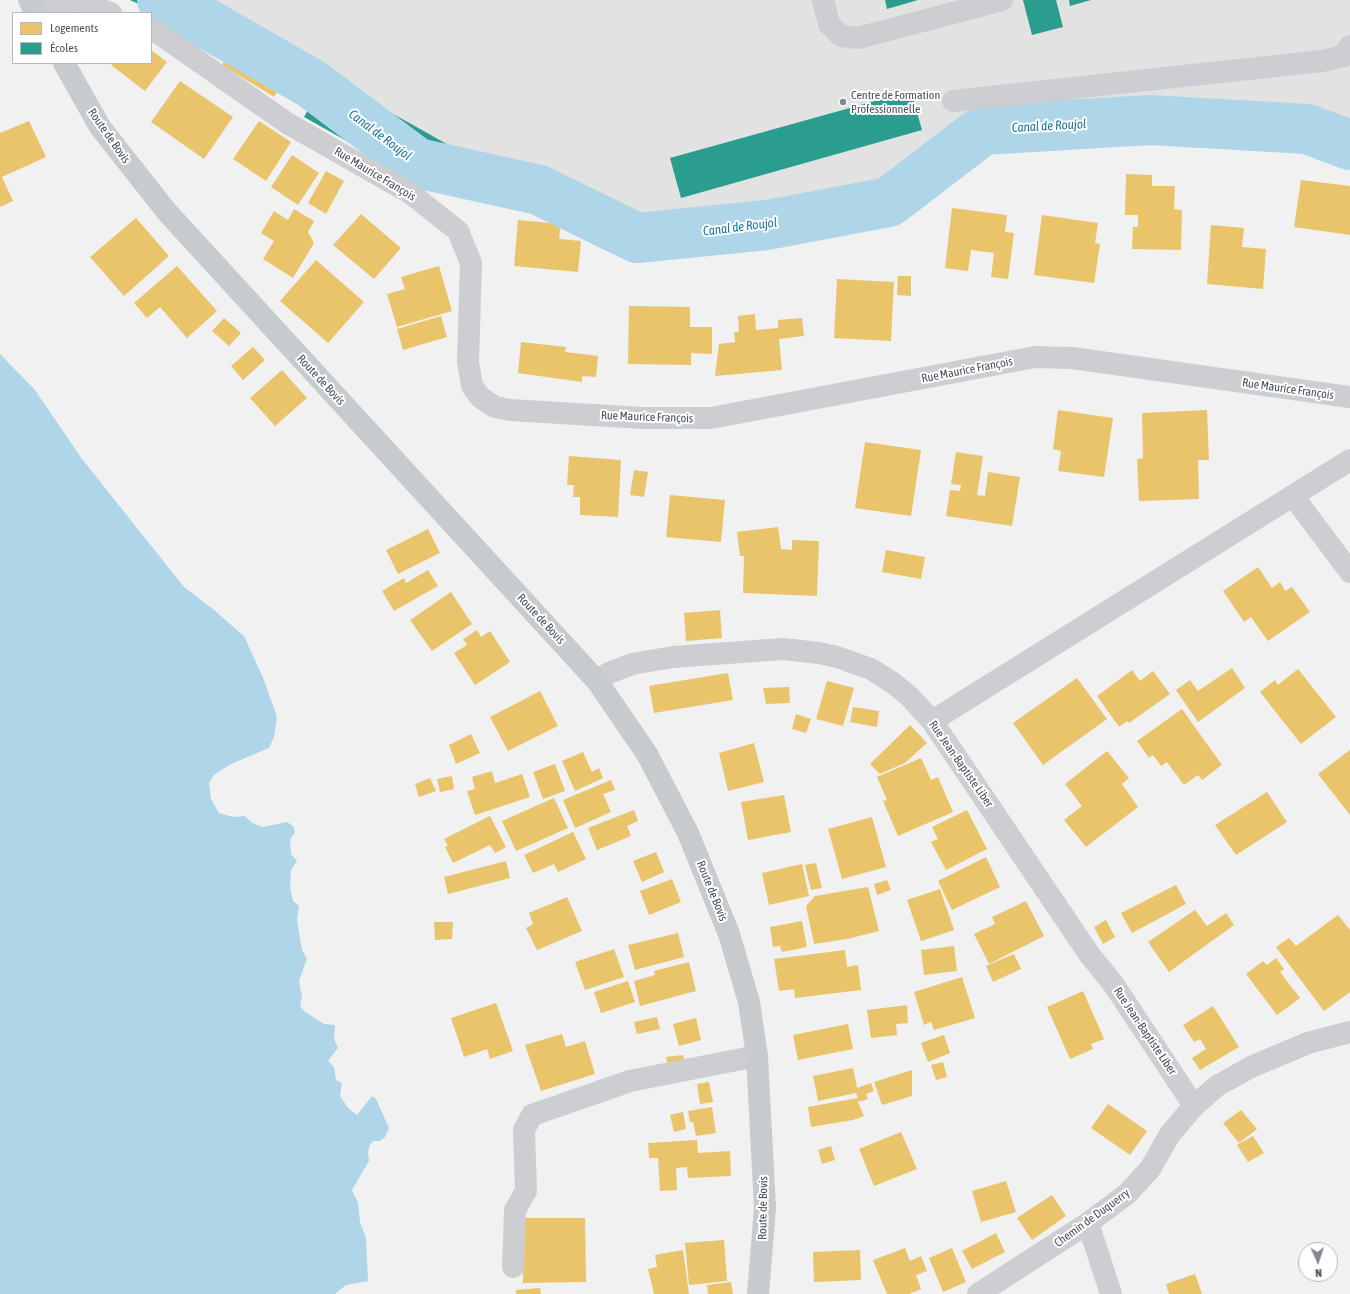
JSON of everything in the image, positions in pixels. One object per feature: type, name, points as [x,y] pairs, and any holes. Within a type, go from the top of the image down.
[{"type":"main road","points":[[29,0],[35,12]]},
{"type":"main road","name":"Route de Bovis","points":[[65,64],[100,127],[167,212],[598,681],[647,754],[688,833],[729,934],[749,1002],[756,1056],[765,1208],[758,1294]]},
{"type":"street","points":[[38,12],[76,0],[108,12]]},
{"type":"street","points":[[822,0],[830,24],[841,36],[858,38],[1002,0]]},
{"type":"street","name":"Rue Maurice François","points":[[152,29],[287,123],[410,193],[458,231],[471,263],[468,362],[472,386],[480,397],[495,407],[510,410],[643,418],[711,418],[1035,357],[1072,358],[1350,397]]},
{"type":"street","points":[[953,100],[1322,62],[1344,56],[1350,46]]},
{"type":"street","points":[[932,721],[1350,460]]},
{"type":"street","points":[[1293,496],[1350,572]]},
{"type":"street","name":"Rue Jean-Baptiste Liber","points":[[598,681],[609,673],[632,664],[673,657],[783,650],[819,653],[871,669],[893,683],[932,721],[1089,954],[1114,985],[1194,1106]]},
{"type":"street","name":"Chemin de Duquerry","points":[[978,1294],[1088,1223],[1127,1194],[1150,1169],[1170,1134],[1194,1106],[1217,1086],[1251,1067],[1308,1043],[1350,1032]]},
{"type":"street","points":[[513,1267],[515,1210],[526,1192],[524,1130],[532,1115],[630,1081],[756,1056]]},
{"type":"street","points":[[1088,1223],[1111,1294]]},
{"type":"shaded area","name":"Centre de Formation Professionnelle","points":[[162,0],[1350,0],[1350,145],[1307,129],[1150,120],[983,130],[889,202],[767,225],[637,238],[539,190],[417,163],[312,84],[185,11]]},
{"type":"water","points":[[0,354],[35,390],[82,459],[184,587],[244,636],[264,680],[277,717],[274,737],[269,748],[231,764],[214,775],[209,783],[211,799],[219,813],[233,817],[245,816],[252,823],[263,827],[287,822],[293,826],[295,832],[290,840],[291,854],[297,861],[291,870],[290,887],[293,901],[299,906],[297,920],[302,950],[307,959],[299,981],[302,997],[300,1006],[304,1011],[324,1024],[335,1025],[334,1039],[338,1048],[328,1061],[334,1067],[336,1080],[342,1083],[340,1096],[348,1108],[357,1115],[372,1096],[376,1099],[389,1128],[385,1137],[380,1141],[373,1141],[370,1145],[368,1152],[369,1161],[352,1190],[358,1203],[360,1222],[366,1238],[368,1281],[346,1285],[335,1294],[0,1294]]},
{"type":"building: Logements","points":[[236,42],[288,74],[274,97],[222,65]]},
{"type":"building: Logements","points":[[152,51],[167,62],[145,91],[111,65],[152,64]]},
{"type":"building: Logements","points":[[180,81],[233,117],[204,159],[151,122]]},
{"type":"building: Logements","points":[[29,121],[46,157],[2,177],[13,201],[0,207],[0,133]]},
{"type":"building: Logements","points":[[259,121],[291,142],[266,181],[233,159]]},
{"type":"building: Logements","points":[[292,155],[319,173],[298,205],[271,187]]},
{"type":"building: Logements","points":[[326,171],[344,181],[326,214],[308,203]]},
{"type":"building: Logements","points":[[1126,174],[1152,175],[1152,186],[1175,186],[1174,209],[1182,210],[1181,250],[1132,249],[1133,227],[1138,227],[1138,215],[1125,215]]},
{"type":"building: Logements","points":[[1301,180],[1350,186],[1350,235],[1294,227]]},
{"type":"building: Logements","points":[[952,208],[1007,215],[1005,232],[1014,233],[1008,279],[991,277],[994,253],[971,250],[968,271],[945,268]]},
{"type":"building: Logements","points":[[294,209],[314,221],[308,232],[314,243],[293,278],[263,259],[274,241],[261,233],[274,211],[288,220]]},
{"type":"building: Logements","points":[[361,214],[401,248],[374,279],[333,245]]},
{"type":"building: Logements","points":[[1042,215],[1098,223],[1095,243],[1100,244],[1094,283],[1034,275]]},
{"type":"building: Logements","points":[[136,218],[169,256],[124,296],[90,257]]},
{"type":"building: Logements","points":[[518,220],[561,224],[559,239],[581,241],[578,272],[514,266]]},
{"type":"building: Logements","points":[[1211,225],[1244,228],[1242,247],[1266,249],[1263,289],[1207,284]]},
{"type":"building: Logements","points":[[316,260],[364,302],[328,343],[280,301]]},
{"type":"building: Logements","points":[[177,266],[217,311],[187,338],[160,307],[147,318],[134,303]]},
{"type":"building: Logements","points":[[439,266],[452,311],[397,327],[387,294],[405,289],[401,277]]},
{"type":"building: Logements","points":[[898,276],[911,276],[911,296],[897,295]]},
{"type":"building: Logements","points":[[837,279],[894,282],[891,341],[834,338]]},
{"type":"building: Logements","points":[[629,306],[690,307],[690,327],[712,327],[712,354],[691,353],[691,365],[628,364]]},
{"type":"building: Logements","points":[[755,314],[756,330],[778,328],[778,320],[802,318],[804,336],[779,339],[782,370],[715,376],[719,344],[735,342],[734,332],[739,332],[738,316]]},
{"type":"building: Logements","points":[[441,316],[447,337],[403,350],[397,329]]},
{"type":"building: Logements","points":[[224,318],[241,333],[229,346],[212,331]]},
{"type":"building: Logements","points":[[521,342],[566,347],[565,352],[598,356],[596,377],[582,376],[582,382],[518,373]]},
{"type":"building: Logements","points":[[253,347],[265,360],[243,380],[231,366]]},
{"type":"building: Logements","points":[[282,370],[307,398],[275,426],[250,398]]},
{"type":"building: Logements","points":[[1058,410],[1113,418],[1104,477],[1058,471],[1061,451],[1053,449]]},
{"type":"building: Logements","points":[[1207,410],[1209,460],[1198,460],[1199,499],[1139,501],[1137,459],[1143,458],[1142,413]]},
{"type":"building: Logements","points":[[865,442],[921,450],[911,516],[855,508]]},
{"type":"building: Logements","points":[[956,452],[983,456],[977,495],[985,496],[988,472],[1020,477],[1012,526],[946,516],[950,490],[960,491],[961,485],[951,484]]},
{"type":"building: Logements","points":[[569,456],[621,460],[618,517],[580,515],[580,497],[573,497],[574,485],[567,485]]},
{"type":"building: Logements","points":[[634,470],[648,472],[644,497],[630,495]]},
{"type":"building: Logements","points":[[670,495],[725,500],[721,542],[666,537]]},
{"type":"building: Logements","points":[[778,527],[781,549],[792,550],[792,540],[819,541],[817,596],[743,593],[744,556],[740,556],[737,532]]},
{"type":"building: Logements","points":[[428,529],[440,553],[398,574],[386,550]]},
{"type":"building: Logements","points":[[886,550],[925,557],[921,579],[882,572]]},
{"type":"building: Logements","points":[[1258,567],[1272,588],[1280,582],[1285,591],[1292,587],[1310,612],[1268,641],[1251,617],[1244,622],[1223,591]]},
{"type":"building: Logements","points":[[428,570],[438,586],[394,611],[382,591],[404,578],[406,583]]},
{"type":"building: Logements","points":[[451,592],[472,624],[432,651],[410,620]]},
{"type":"building: Logements","points":[[720,610],[722,638],[686,641],[684,613]]},
{"type":"building: Logements","points":[[477,630],[481,637],[490,631],[510,662],[475,685],[454,653],[467,645],[463,639]]},
{"type":"building: Logements","points":[[1232,668],[1245,688],[1198,722],[1176,690],[1190,680],[1198,691]]},
{"type":"building: Logements","points":[[1298,669],[1336,717],[1301,744],[1260,692],[1275,680],[1278,685]]},
{"type":"building: Logements","points":[[1132,670],[1140,681],[1153,671],[1170,694],[1129,723],[1127,721],[1119,727],[1097,696]]},
{"type":"building: Logements","points":[[728,673],[733,700],[654,713],[649,686]]},
{"type":"building: Logements","points":[[1077,678],[1107,719],[1043,765],[1013,723]]},
{"type":"building: Logements","points":[[827,681],[854,688],[843,726],[816,719]]},
{"type":"building: Logements","points":[[789,687],[790,703],[766,704],[763,688]]},
{"type":"building: Logements","points":[[540,691],[558,726],[508,751],[490,717]]},
{"type":"building: Logements","points":[[853,707],[879,711],[877,727],[850,722]]},
{"type":"building: Logements","points":[[1182,709],[1222,765],[1202,780],[1198,775],[1184,785],[1167,762],[1161,766],[1153,755],[1149,758],[1137,741]]},
{"type":"building: Logements","points":[[796,714],[811,719],[806,733],[792,729]]},
{"type":"building: Logements","points":[[910,725],[927,743],[905,763],[880,774],[870,764]]},
{"type":"building: Logements","points":[[471,734],[480,753],[456,764],[449,745]]},
{"type":"building: Logements","points":[[754,743],[764,782],[728,791],[719,753]]},
{"type":"building: Logements","points":[[1350,750],[1350,815],[1318,774]]},
{"type":"building: Logements","points":[[1107,751],[1129,778],[1122,784],[1138,807],[1086,847],[1064,820],[1082,806],[1065,784]]},
{"type":"building: Logements","points":[[583,752],[592,772],[599,768],[603,778],[575,791],[562,761]]},
{"type":"building: Logements","points":[[921,758],[931,780],[938,777],[953,812],[898,836],[883,801],[887,800],[877,777]]},
{"type":"building: Logements","points":[[555,764],[565,791],[543,799],[533,772]]},
{"type":"building: Logements","points":[[492,771],[495,783],[522,774],[530,797],[475,815],[467,791],[475,789],[472,777]]},
{"type":"building: Logements","points":[[452,776],[454,789],[440,792],[437,779]]},
{"type":"building: Logements","points":[[430,778],[436,791],[419,797],[415,784]]},
{"type":"building: Logements","points":[[611,780],[615,790],[603,794],[611,812],[575,828],[563,800]]},
{"type":"building: Logements","points":[[1267,792],[1287,822],[1236,855],[1215,825]]},
{"type":"building: Logements","points":[[784,795],[791,832],[748,840],[741,802]]},
{"type":"building: Logements","points":[[554,798],[568,828],[516,851],[502,821]]},
{"type":"building: Logements","points":[[634,810],[638,821],[627,826],[631,836],[597,850],[588,828]]},
{"type":"building: Logements","points":[[967,810],[987,849],[946,870],[931,842],[938,839],[932,827]]},
{"type":"building: Logements","points":[[490,816],[506,847],[495,853],[490,845],[453,863],[445,847],[448,846],[444,839]]},
{"type":"building: Logements","points":[[872,817],[886,867],[842,879],[828,829]]},
{"type":"building: Logements","points":[[573,832],[586,859],[558,872],[554,864],[533,873],[524,855]]},
{"type":"building: Logements","points":[[656,852],[664,872],[642,882],[633,861]]},
{"type":"building: Logements","points":[[986,857],[1000,887],[952,910],[938,881]]},
{"type":"building: Logements","points":[[506,861],[510,878],[448,894],[444,877]]},
{"type":"building: Logements","points":[[816,863],[822,888],[811,890],[805,865]]},
{"type":"building: Logements","points":[[802,864],[809,896],[769,905],[762,873]]},
{"type":"building: Logements","points":[[672,879],[681,902],[649,915],[640,891]]},
{"type":"building: Logements","points":[[887,880],[891,890],[877,895],[874,884]]},
{"type":"building: Logements","points":[[1176,885],[1186,904],[1132,933],[1121,913]]},
{"type":"building: Logements","points":[[868,887],[879,931],[847,939],[814,944],[806,906],[815,896]]},
{"type":"building: Logements","points":[[940,889],[954,930],[921,941],[907,900]]},
{"type":"building: Logements","points":[[567,897],[582,931],[537,950],[526,928],[533,924],[529,913]]},
{"type":"building: Logements","points":[[1026,901],[1044,936],[989,964],[974,934],[995,924],[992,917]]},
{"type":"building: Logements","points":[[1195,910],[1207,926],[1226,913],[1234,925],[1169,972],[1148,942]]},
{"type":"building: Logements","points":[[1338,915],[1350,930],[1350,992],[1324,1011],[1276,947],[1289,938],[1296,946]]},
{"type":"building: Logements","points":[[1106,920],[1115,937],[1103,944],[1094,927]]},
{"type":"building: Logements","points":[[802,921],[807,947],[782,952],[780,946],[773,947],[770,927]]},
{"type":"building: Logements","points":[[434,922],[453,922],[452,939],[435,940]]},
{"type":"building: Logements","points":[[678,933],[684,957],[635,970],[628,945]]},
{"type":"building: Logements","points":[[954,946],[957,971],[924,975],[921,950]]},
{"type":"building: Logements","points":[[614,949],[624,977],[585,990],[575,962]]},
{"type":"building: Logements","points":[[845,950],[847,967],[858,965],[861,990],[795,998],[794,989],[779,991],[774,959]]},
{"type":"building: Logements","points":[[1014,954],[1021,969],[993,982],[986,966]]},
{"type":"building: Logements","points":[[1276,958],[1284,969],[1280,972],[1300,998],[1277,1015],[1246,974],[1263,961],[1267,965]]},
{"type":"building: Logements","points":[[689,962],[696,991],[640,1006],[634,981],[655,975],[654,971]]},
{"type":"building: Logements","points":[[962,977],[975,1018],[934,1030],[931,1022],[924,1025],[914,992]]},
{"type":"building: Logements","points":[[628,981],[635,1002],[601,1013],[594,992]]},
{"type":"building: Logements","points":[[1083,991],[1104,1039],[1091,1044],[1093,1049],[1070,1059],[1047,1007]]},
{"type":"building: Logements","points":[[496,1003],[513,1051],[490,1059],[487,1049],[464,1057],[451,1018]]},
{"type":"building: Logements","points":[[907,1005],[908,1023],[896,1024],[897,1035],[871,1038],[867,1010]]},
{"type":"building: Logements","points":[[1213,1006],[1239,1047],[1200,1070],[1192,1058],[1206,1049],[1200,1039],[1194,1042],[1183,1025]]},
{"type":"building: Logements","points":[[657,1017],[660,1029],[637,1034],[634,1022]]},
{"type":"building: Logements","points":[[696,1018],[701,1040],[679,1046],[673,1024]]},
{"type":"building: Logements","points":[[848,1024],[853,1049],[798,1060],[793,1035]]},
{"type":"building: Logements","points":[[562,1034],[566,1047],[585,1041],[595,1074],[541,1091],[525,1045]]},
{"type":"building: Logements","points":[[944,1035],[950,1053],[928,1062],[921,1043]]},
{"type":"building: Logements","points":[[683,1055],[685,1066],[668,1068],[666,1057]]},
{"type":"building: Logements","points":[[943,1062],[947,1077],[936,1080],[931,1065]]},
{"type":"building: Logements","points":[[853,1068],[857,1088],[871,1083],[874,1091],[866,1094],[868,1099],[858,1102],[864,1116],[853,1120],[811,1127],[808,1107],[858,1098],[856,1093],[818,1101],[813,1076]]},
{"type":"building: Logements","points":[[912,1070],[912,1096],[882,1105],[874,1082]]},
{"type":"building: Logements","points":[[709,1082],[713,1102],[700,1104],[697,1084]]},
{"type":"building: Logements","points":[[1108,1104],[1147,1131],[1130,1155],[1091,1128]]},
{"type":"building: Logements","points":[[712,1107],[716,1133],[696,1136],[693,1122],[690,1122],[688,1111]]},
{"type":"building: Logements","points":[[1241,1110],[1257,1129],[1239,1143],[1223,1123]]},
{"type":"building: Logements","points":[[683,1112],[686,1129],[674,1132],[670,1115]]},
{"type":"building: Logements","points":[[901,1132],[917,1169],[874,1186],[859,1149]]},
{"type":"building: Logements","points":[[1253,1136],[1264,1153],[1248,1162],[1237,1145]]},
{"type":"building: Logements","points":[[697,1140],[698,1153],[730,1151],[731,1176],[688,1178],[687,1167],[676,1168],[677,1190],[660,1191],[658,1158],[649,1158],[648,1143]]},
{"type":"building: Logements","points":[[831,1146],[835,1160],[822,1164],[818,1150]]},
{"type":"building: Logements","points":[[1006,1181],[1016,1212],[981,1222],[972,1191]]},
{"type":"building: Logements","points":[[1052,1195],[1066,1216],[1032,1240],[1017,1218]]},
{"type":"building: Logements","points":[[522,1218],[585,1218],[586,1282],[523,1283]]},
{"type":"building: Logements","points":[[996,1233],[1005,1252],[972,1269],[962,1251]]},
{"type":"building: Logements","points":[[724,1240],[727,1281],[689,1285],[685,1243]]},
{"type":"building: Logements","points":[[905,1248],[910,1261],[921,1256],[927,1271],[916,1275],[921,1289],[909,1294],[887,1294],[873,1260]]},
{"type":"building: Logements","points":[[952,1248],[966,1282],[943,1292],[929,1258]]},
{"type":"building: Logements","points":[[683,1250],[689,1294],[654,1294],[648,1269],[657,1267],[655,1255]]},
{"type":"building: Logements","points":[[860,1250],[861,1280],[814,1282],[813,1252]]},
{"type":"building: Logements","points":[[1195,1274],[1202,1294],[1169,1294],[1166,1284]]},
{"type":"building: Logements","points":[[731,1282],[733,1294],[708,1294],[707,1285]]},
{"type":"building: Logements","points":[[540,1288],[541,1294],[516,1294],[516,1290]]},
{"type":"building: Écoles","points":[[130,0],[173,0],[165,16]]},
{"type":"building: Écoles","points":[[189,0],[194,0],[221,14],[204,47],[173,31]]},
{"type":"building: Écoles","points":[[885,0],[918,0],[887,9]]},
{"type":"building: Écoles","points":[[1023,0],[1056,0],[1063,27],[1032,35]]},
{"type":"building: Écoles","points":[[1069,0],[1091,0],[1070,6]]},
{"type":"building: Écoles","points":[[327,76],[382,107],[359,148],[304,117]]},
{"type":"building: Écoles","points":[[911,91],[922,130],[681,198],[670,158]]},
{"type":"building: Écoles","points":[[388,111],[452,147],[483,154],[467,190],[374,133]]},
{"type":"waterway","name":"Canal de Roujol","points":[[162,0],[185,11],[312,84],[417,163],[539,190],[637,238],[767,225],[889,202],[983,130],[1150,120],[1307,129],[1350,145]]},
{"type":"place","name":"Centre de Formation Professionnelle","points":[[843,102]]}]
